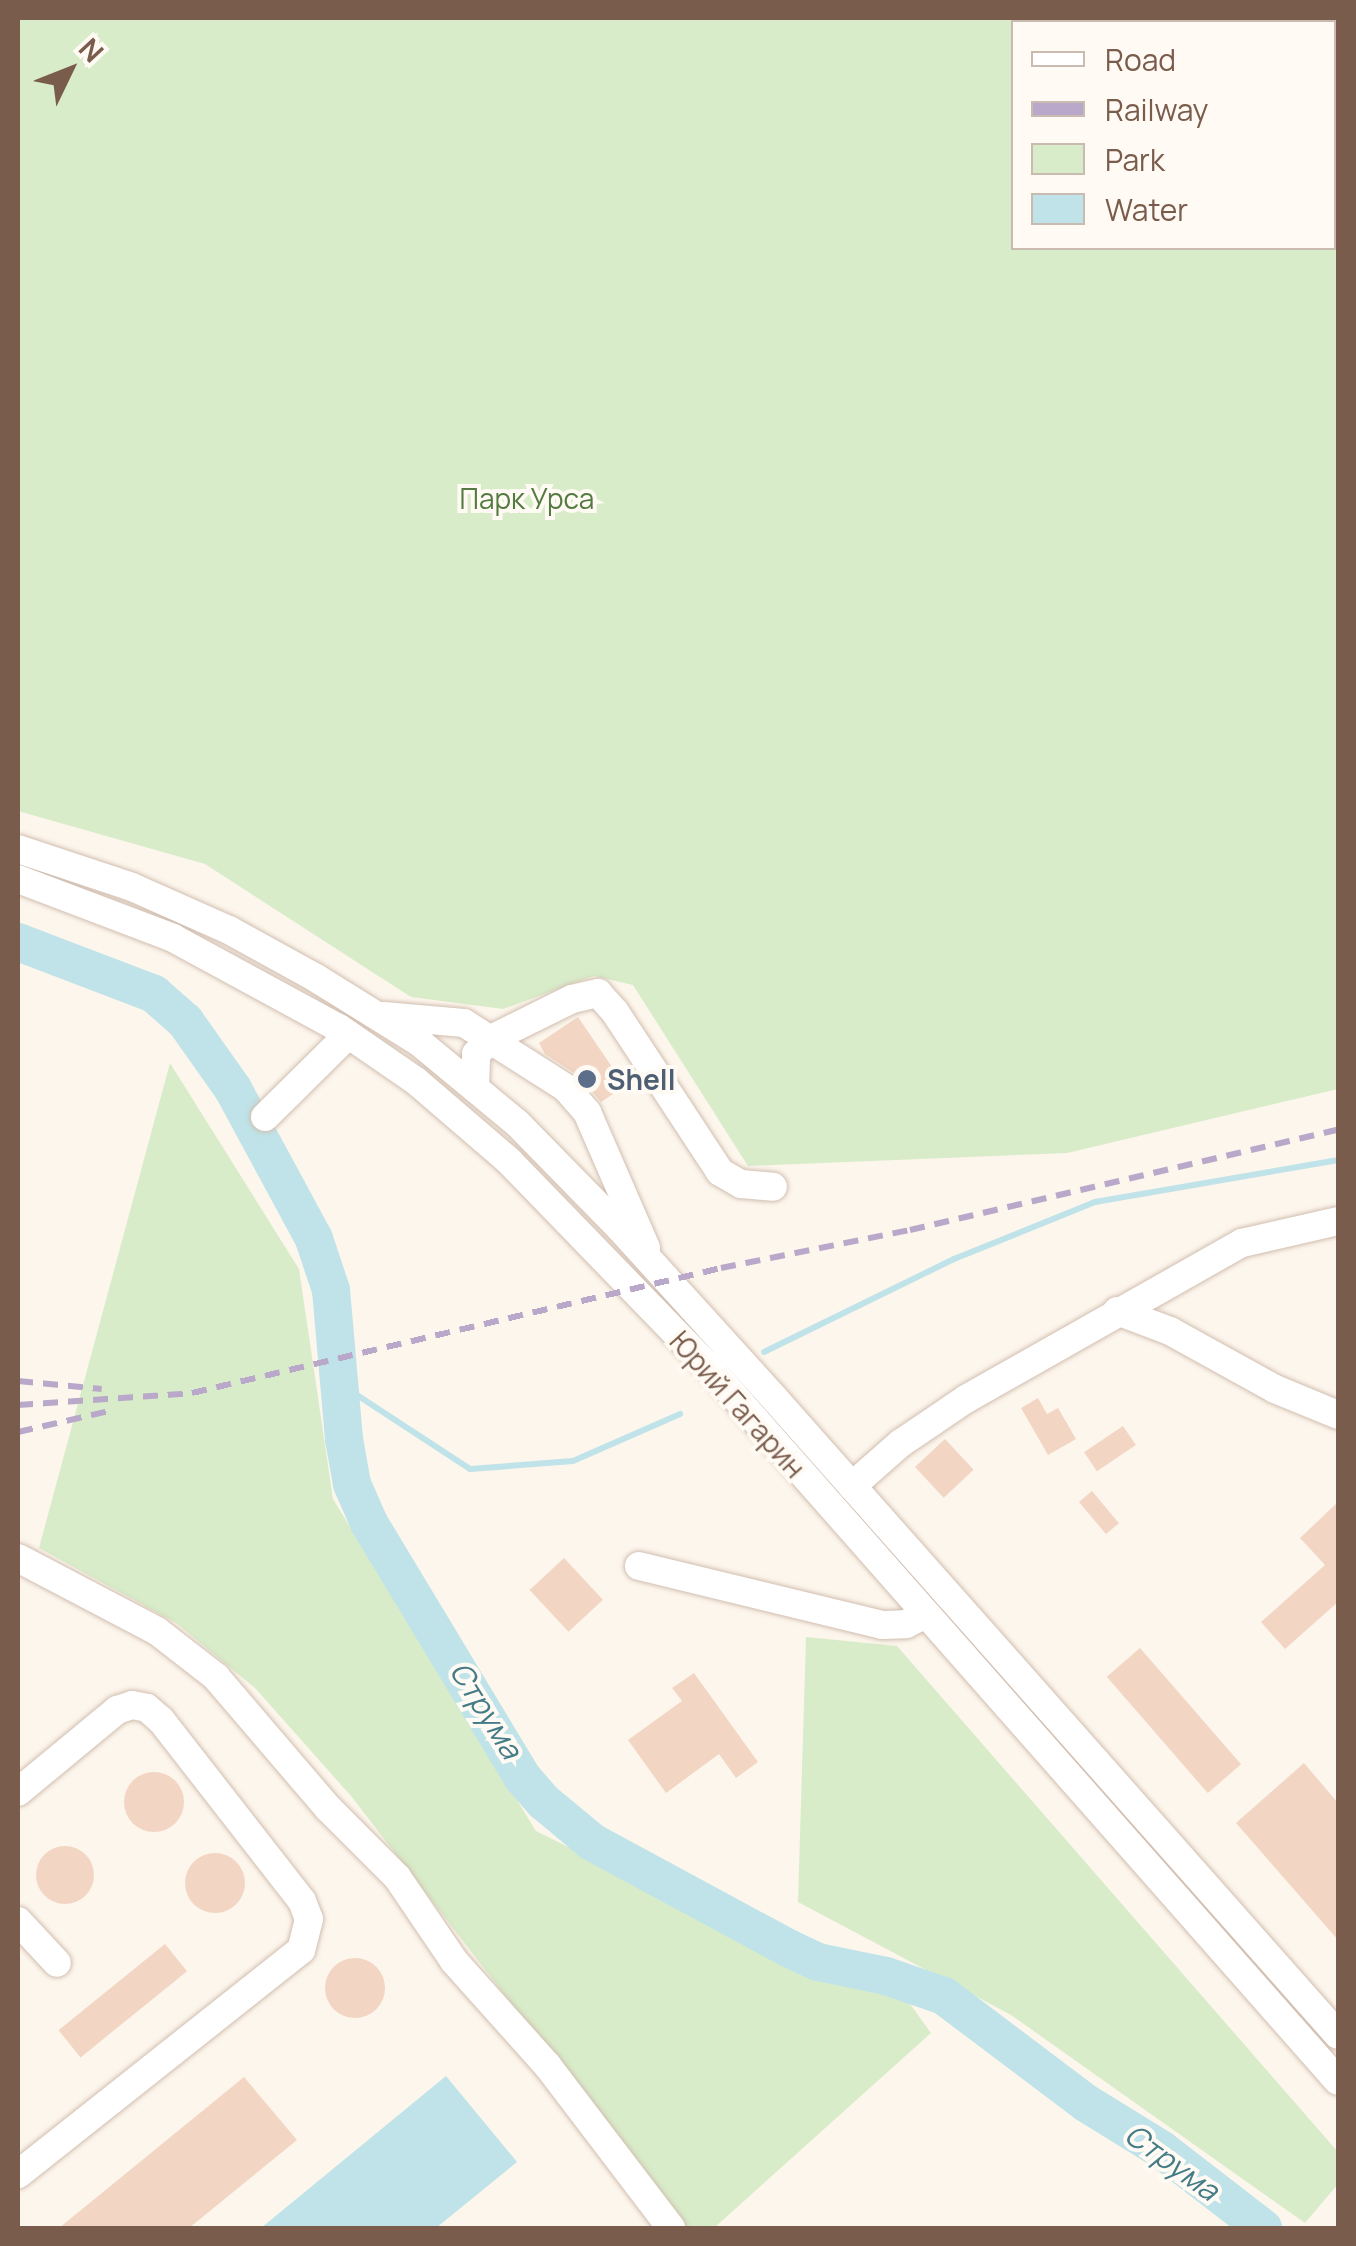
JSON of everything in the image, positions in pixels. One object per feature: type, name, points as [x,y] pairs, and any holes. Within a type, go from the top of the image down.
[{"type":"street","name":"Юрий Гагарин","points":[[18,850],[132,887],[229,930],[419,1042],[517,1122],[652,1263],[1337,2031]]},
{"type":"street","name":"Юрий Гагарин","points":[[18,879],[173,938],[348,1035],[416,1081],[509,1162],[707,1365],[1338,2081]]},
{"type":"street","points":[[475,1088],[476,1054],[491,1039],[572,999],[598,993],[615,1012],[720,1172],[741,1184],[773,1187]]},
{"type":"street","points":[[374,1014],[464,1023],[531,1070],[566,1088],[587,1112],[652,1263]]},
{"type":"street","points":[[265,1117],[348,1035]]},
{"type":"street","points":[[852,1486],[901,1443],[966,1399],[1242,1243],[1338,1221]]},
{"type":"street","points":[[1118,1312],[1170,1331],[1275,1388],[1338,1416]]},
{"type":"street","points":[[18,1558],[157,1631],[216,1677],[328,1808],[397,1877],[454,1961],[547,2065],[671,2228]]},
{"type":"street","points":[[638,1566],[882,1624],[906,1624],[924,1614]]},
{"type":"street","points":[[18,1792],[117,1710],[132,1705],[147,1708],[162,1720],[302,1901],[309,1919],[301,1950],[18,2174]]},
{"type":"street","points":[[18,1921],[57,1963]]},
{"type":"street","points":[[1312,2050],[1337,2031]]},
{"type":"green space","name":"Парк Урса","points":[[18,18],[1338,18],[1338,1089],[1067,1153],[748,1166],[633,985],[594,976],[503,1009],[411,997],[205,864],[18,811]]},
{"type":"green space","points":[[170,1063],[299,1269],[333,1499],[536,1831],[833,1978],[905,1997],[931,2033],[714,2228],[685,2228],[351,1796],[255,1688],[176,1623],[39,1548]]},
{"type":"green space","points":[[806,1637],[897,1646],[1338,2152],[1338,2184],[1305,2223],[1011,2015],[798,1902]]},
{"type":"water","points":[[446,2076],[517,2162],[436,2228],[261,2228]]},
{"type":"building","points":[[578,1017],[625,1086],[601,1102],[579,1076],[545,1054],[539,1043]]},
{"type":"building","points":[[1038,1398],[1047,1414],[1058,1408],[1076,1439],[1048,1455],[1021,1408]]},
{"type":"building","points":[[1123,1426],[1136,1445],[1097,1471],[1084,1452]]},
{"type":"building","points":[[945,1439],[974,1470],[944,1498],[915,1467]]},
{"type":"building","points":[[1092,1491],[1119,1523],[1106,1534],[1079,1502]]},
{"type":"building","points":[[1338,1502],[1338,1602],[1285,1649],[1261,1622],[1325,1565],[1300,1538]]},
{"type":"building","points":[[564,1558],[603,1600],[569,1632],[530,1590]]},
{"type":"building","points":[[1140,1648],[1241,1764],[1208,1793],[1107,1677]]},
{"type":"building","points":[[694,1673],[758,1762],[736,1778],[719,1754],[666,1793],[628,1740],[682,1701],[672,1688]]},
{"type":"building","points":[[1304,1763],[1338,1803],[1338,1940],[1236,1823]]},
{"type":"building","points":[[154,1772],[175,1781],[184,1802],[175,1823],[154,1832],[133,1823],[124,1802],[133,1781]]},
{"type":"building","points":[[65,1846],[85,1855],[94,1875],[85,1895],[65,1904],[45,1895],[36,1875],[45,1855]]},
{"type":"building","points":[[215,1853],[236,1862],[245,1883],[236,1904],[215,1913],[194,1904],[185,1883],[194,1862]]},
{"type":"building","points":[[165,1944],[187,1971],[81,2057],[59,2030]]},
{"type":"building","points":[[355,1958],[376,1967],[385,1988],[376,2009],[355,2018],[334,2009],[325,1988],[334,1967]]},
{"type":"building","points":[[244,2077],[297,2140],[189,2228],[59,2228]]},
{"type":"waterway","name":"Струма","points":[[18,942],[154,994],[185,1021],[233,1089],[314,1239],[331,1290],[344,1439],[352,1484],[369,1523],[522,1777],[544,1802],[592,1842],[788,1948],[818,1962],[886,1976],[944,1996],[1086,2103],[1162,2150],[1263,2228]]},
{"type":"waterway","points":[[764,1352],[954,1259],[1095,1202],[1338,1160]]},
{"type":"waterway","points":[[337,1382],[470,1469],[573,1461],[680,1414]]},
{"type":"railway","points":[[18,1405],[192,1393],[721,1268],[910,1230],[1338,1130]]},
{"type":"railway","points":[[18,1381],[102,1389]]},
{"type":"railway","points":[[18,1432],[109,1411]]},
{"type":"place","name":"Shell","points":[[587,1079]]}]
